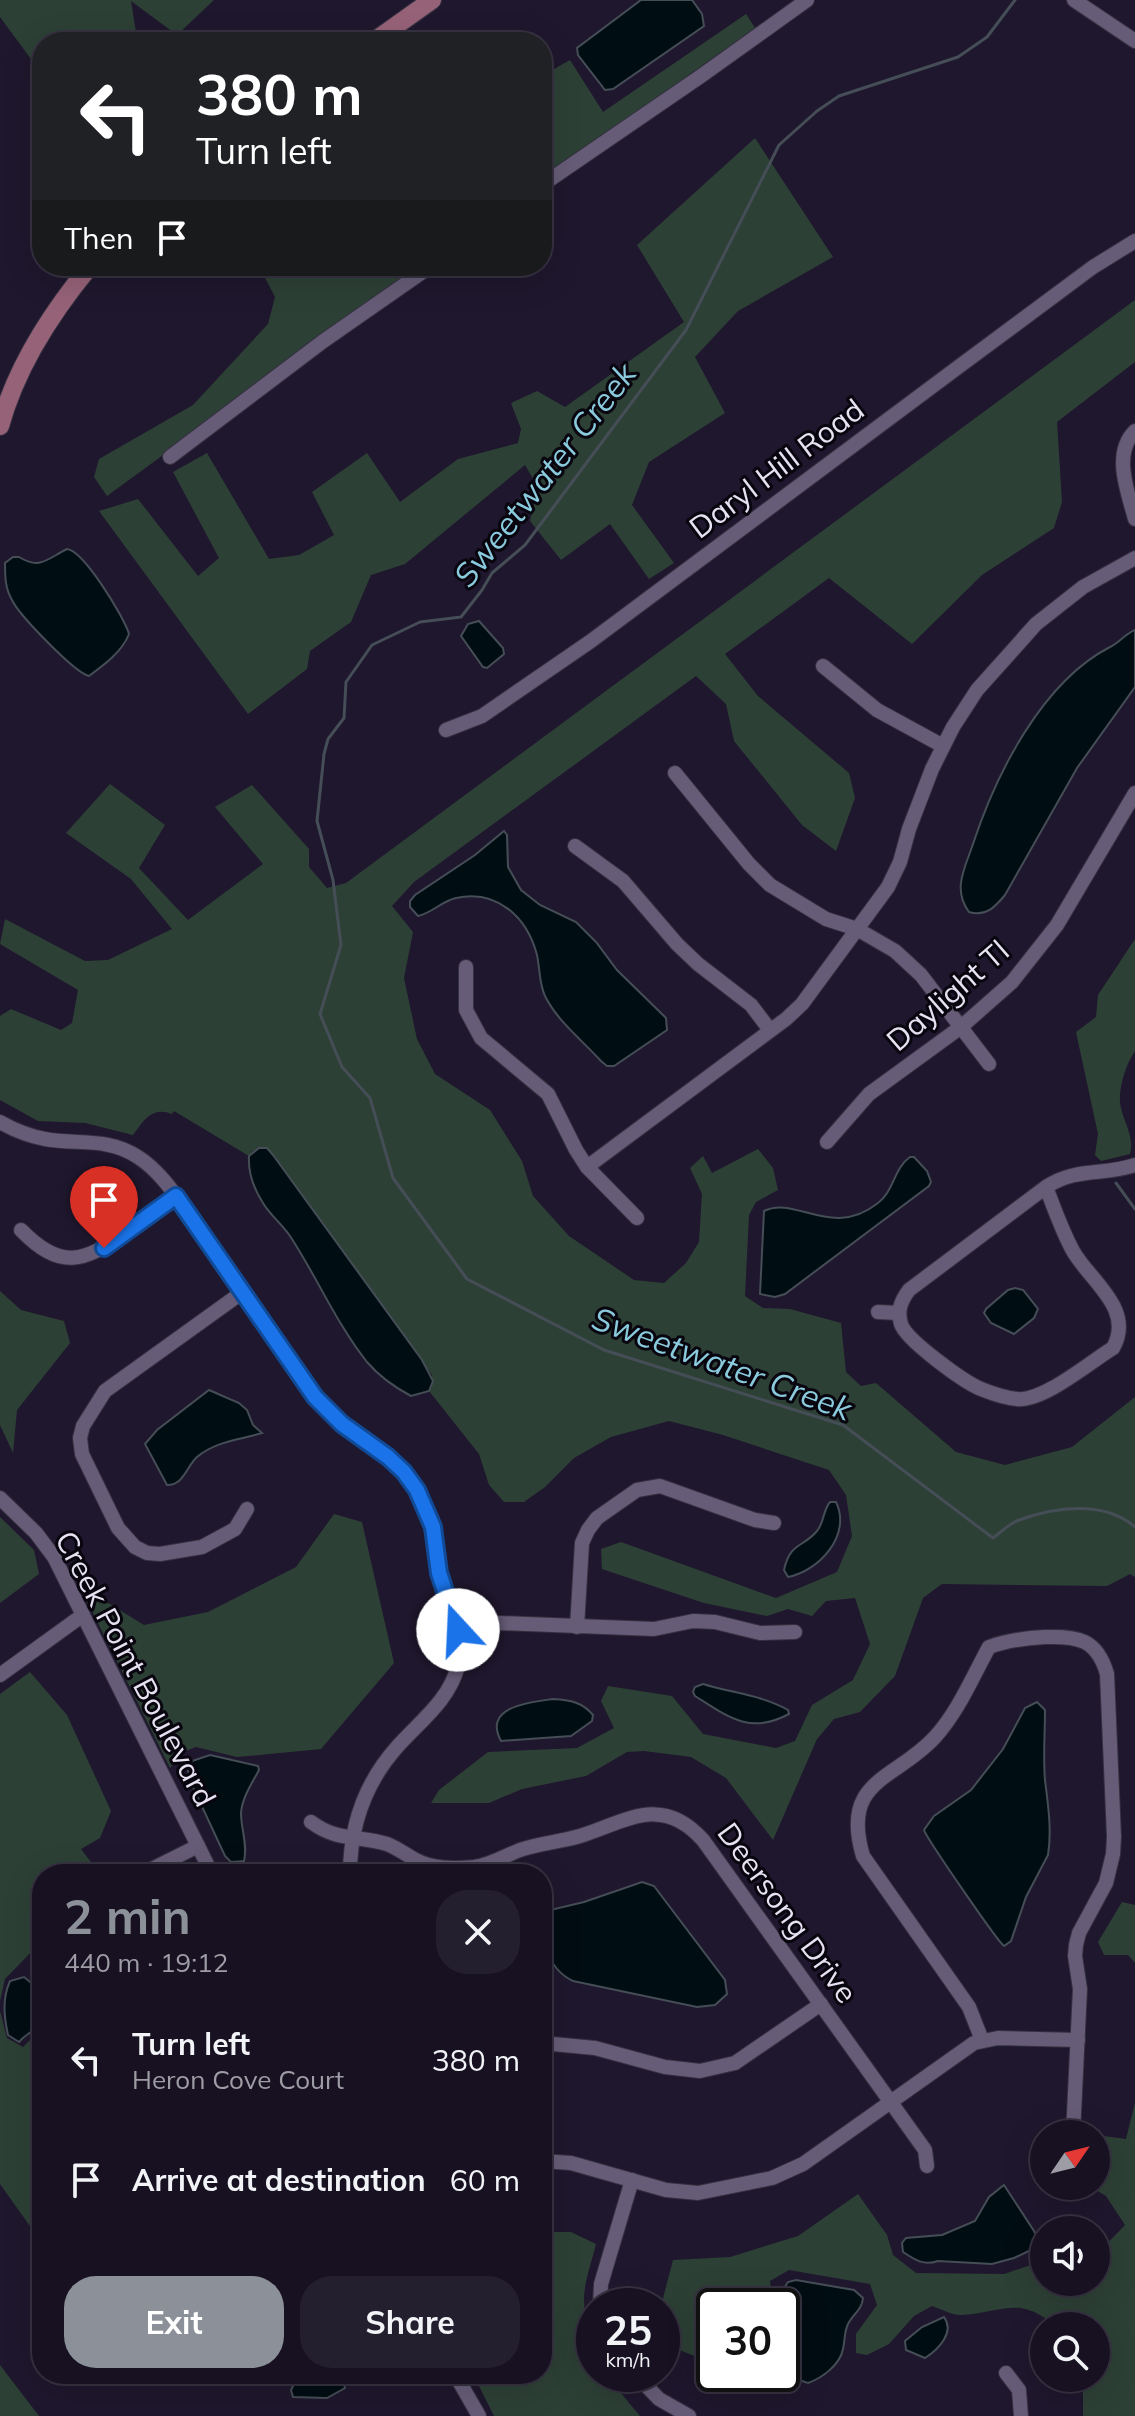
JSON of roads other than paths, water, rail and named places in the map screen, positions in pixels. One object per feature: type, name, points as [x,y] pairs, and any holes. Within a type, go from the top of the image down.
[{"type":"main road","points":[[387,32],[432,0]]},
{"type":"main road","points":[[0,426],[3,404],[32,351],[82,276]]},
{"type":"street","points":[[552,178],[807,0]]},
{"type":"street","points":[[1074,0],[1135,41]]},
{"type":"street","name":"Daryl Hill Road","points":[[446,730],[482,716],[591,641],[1093,267],[1135,241]]},
{"type":"street","points":[[170,457],[322,342],[417,276]]},
{"type":"street","points":[[1135,431],[1129,436],[1125,448],[1123,472],[1135,519]]},
{"type":"street","points":[[587,1167],[802,1004],[888,887],[943,746],[977,690],[1036,624],[1083,587],[1135,558]]},
{"type":"street","points":[[823,666],[877,710],[943,746]]},
{"type":"street","points":[[675,773],[749,864],[770,885],[826,919],[857,929],[895,951],[921,975],[989,1064]]},
{"type":"street","name":"Daylight Tl","points":[[827,1142],[869,1094],[961,1027],[1012,982],[1057,925],[1135,793]]},
{"type":"street","points":[[575,846],[623,881],[677,944],[751,1005],[770,1030]]},
{"type":"street","points":[[466,967],[466,1010],[481,1038],[548,1094],[587,1167],[637,1218]]},
{"type":"street","points":[[0,1122],[38,1137],[104,1142],[128,1151],[155,1170],[244,1291],[279,1348],[328,1412],[355,1436],[388,1457],[417,1490],[433,1527],[439,1573],[458,1630],[458,1666],[443,1699],[397,1747],[369,1785],[360,1805],[351,1864]]},
{"type":"street","points":[[1046,1187],[1073,1251],[1117,1301],[1125,1324],[1121,1339],[1113,1348],[1041,1394],[1016,1399],[981,1389],[966,1381],[910,1337],[902,1327],[900,1302],[909,1290],[1046,1187],[1071,1174],[1118,1171],[1135,1165]]},
{"type":"street","points":[[21,1230],[35,1245],[61,1257],[77,1259],[104,1248],[176,1196]]},
{"type":"street","points":[[244,1291],[105,1391],[83,1426],[80,1438],[82,1454],[118,1528],[135,1547],[147,1553],[160,1554],[202,1547],[235,1529],[247,1509]]},
{"type":"street","points":[[878,1312],[899,1313]]},
{"type":"street","points":[[577,1627],[582,1543],[597,1518],[637,1490],[660,1486],[755,1520],[774,1523]]},
{"type":"street","name":"Creek Point Boulevard","points":[[0,1498],[36,1533],[54,1557],[207,1864]]},
{"type":"street","points":[[0,1675],[83,1615]]},
{"type":"street","points":[[458,1630],[499,1623],[654,1629],[693,1621],[715,1622],[760,1633],[795,1632]]},
{"type":"street","points":[[982,2040],[969,2007],[863,1856],[857,1838],[858,1818],[872,1786],[936,1736],[989,1647],[1020,1638],[1068,1636],[1100,1645],[1107,1674],[1113,1854],[1106,1883],[1079,1933],[1076,1945],[1080,1989],[1074,2120]]},
{"type":"street","name":"Deersong Drive","points":[[485,1864],[533,1846],[565,1840],[635,1816],[653,1813],[668,1815],[694,1829],[925,2150],[927,2166]]},
{"type":"street","name":"Deersong Drive","points":[[311,1822],[326,1833],[385,1843],[425,1864]]},
{"type":"street","points":[[162,1864],[198,1846]]},
{"type":"street","points":[[552,2044],[595,2048],[665,2067],[700,2071],[727,2066],[745,2058],[821,2004]]},
{"type":"street","points":[[552,2162],[571,2163],[666,2190],[698,2193],[772,2178],[803,2164],[963,2049],[982,2040],[1078,2040]]},
{"type":"street","points":[[601,2288],[632,2180]]},
{"type":"street","points":[[1006,2373],[1019,2390],[1021,2416]]},
{"type":"street","points":[[461,2384],[479,2416]]},
{"type":"street","points":[[652,2392],[689,2416]]},
{"type":"waterway","name":"Sweetwater Creek","points":[[1015,0],[987,37],[958,57],[839,96],[779,145],[686,330],[525,545],[492,573],[461,617],[420,622],[372,645],[346,682],[344,718],[328,739],[324,754],[317,821],[333,880],[341,945],[320,1014],[342,1067],[370,1098],[393,1178],[467,1279],[604,1350],[843,1425],[993,1538],[1019,1520],[1063,1509],[1094,1509],[1123,1518],[1135,1527]]},
{"type":"waterway","points":[[1116,1183],[1135,1209]]}]
